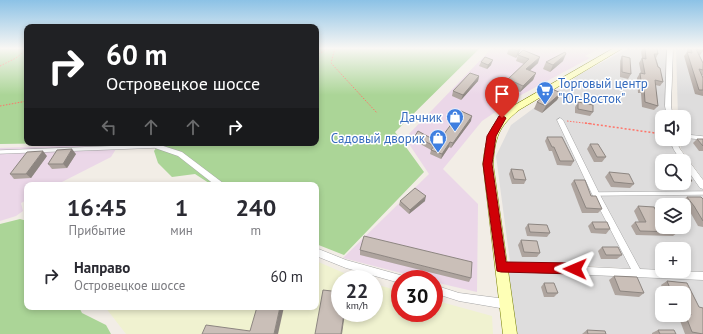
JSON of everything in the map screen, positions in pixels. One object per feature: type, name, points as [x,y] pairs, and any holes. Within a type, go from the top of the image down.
[{"type":"main road","points":[[510,334],[488,164],[489,147],[492,136],[496,126],[502,118],[516,108],[592,64]]},
{"type":"street","points":[[669,64],[669,110]]},
{"type":"street","points":[[560,120],[596,194],[638,273]]},
{"type":"street","points":[[156,146],[180,154],[216,182]]},
{"type":"street","points":[[675,146],[703,186]]},
{"type":"street","points":[[319,254],[352,266],[391,277]]},
{"type":"street","points":[[501,267],[575,269],[703,276]]},
{"type":"street","points":[[443,292],[459,297],[506,304]]},
{"type":"lane","points":[[691,137],[703,138]]},
{"type":"lane","points":[[0,152],[156,146]]},
{"type":"lane","points":[[596,194],[703,193]]},
{"type":"path","points":[[332,64],[377,113]]},
{"type":"path","points":[[0,106],[24,102]]},
{"type":"path","points":[[560,120],[655,133]]},
{"type":"shaded area","points":[[477,64],[580,64],[521,95],[482,121],[443,169],[478,204],[477,292],[443,284],[443,270],[391,270],[343,258],[429,174],[405,138]]},
{"type":"shaded area","points":[[600,64],[666,64],[666,110],[655,110],[655,146],[673,146],[678,154],[655,154],[655,190],[691,190],[691,172],[703,188],[703,272],[691,271],[691,242],[655,242],[655,270],[510,262],[496,156],[511,125],[580,74]]},
{"type":"shaded area","points":[[676,64],[703,64],[703,179],[691,163],[691,154],[685,154],[681,146],[691,146],[691,110],[678,110]]},
{"type":"shaded area","points":[[118,146],[111,157],[62,182],[24,182],[24,202],[21,203],[23,211],[16,216],[0,221],[0,148]]},
{"type":"shaded area","points":[[505,271],[703,279],[703,334],[514,334]]},
{"type":"green space","points":[[0,64],[24,64],[24,144],[0,144]]},
{"type":"green space","points":[[319,64],[464,64],[395,132],[424,172],[344,255],[319,245],[319,182],[207,182],[195,174],[172,177],[158,163],[154,151],[158,146],[319,146]]},
{"type":"green space","points":[[20,219],[24,220],[24,310],[80,310],[82,313],[106,325],[111,334],[0,334],[0,224]]},
{"type":"green space","points":[[319,262],[337,270],[331,270],[331,322],[383,322],[383,286],[391,289],[391,322],[443,322],[443,302],[492,316],[493,334],[126,334],[107,310],[319,310]]},
{"type":"building","points":[[524,64],[532,64],[526,69],[536,73],[523,86],[508,79]]},
{"type":"building","points":[[622,64],[630,64],[631,74],[622,72]]},
{"type":"building","points":[[643,64],[657,64],[660,68],[663,82],[655,80],[658,106],[645,102],[644,88],[642,88],[640,73],[645,74]]},
{"type":"building","points":[[691,64],[703,64],[703,70],[699,69],[703,78],[703,90],[699,90]]},
{"type":"building","points":[[470,73],[479,76],[463,95],[453,91]]},
{"type":"building","points":[[505,88],[512,93],[503,98],[496,92]]},
{"type":"building","points":[[552,89],[561,93],[546,106],[537,102]]},
{"type":"building","points":[[578,102],[593,105],[593,112],[578,109]]},
{"type":"building","points":[[461,111],[472,116],[453,143],[450,142],[442,154],[431,150],[434,146],[415,136],[418,131],[438,142]]},
{"type":"building","points":[[547,137],[562,137],[574,161],[560,161],[554,147],[552,147]]},
{"type":"building","points":[[697,139],[703,139],[703,146]]},
{"type":"building","points":[[590,144],[598,144],[606,157],[597,157]]},
{"type":"building","points":[[72,149],[63,164],[48,164],[57,150]]},
{"type":"building","points":[[43,151],[26,174],[10,174],[27,152]]},
{"type":"building","points":[[511,169],[523,170],[526,180],[514,179]]},
{"type":"building","points":[[609,172],[629,174],[634,184],[614,182]]},
{"type":"building","points":[[574,180],[585,180],[591,196],[596,196],[602,209],[586,208]]},
{"type":"building","points":[[415,188],[426,196],[410,210],[400,201]]},
{"type":"building","points":[[687,197],[701,197],[703,199],[703,221],[691,202],[691,198]]},
{"type":"building","points":[[638,206],[654,207],[655,209],[655,231],[640,231],[635,222],[646,222]]},
{"type":"building","points":[[592,222],[607,222],[610,229],[595,229]]},
{"type":"building","points":[[528,224],[547,225],[550,233],[530,232]]},
{"type":"building","points":[[364,236],[472,262],[471,278],[443,270],[360,250]]},
{"type":"building","points":[[521,240],[537,241],[540,253],[524,252]]},
{"type":"building","points":[[602,247],[618,247],[622,255],[606,255]]},
{"type":"building","points":[[614,276],[637,277],[644,293],[620,291]]},
{"type":"building","points":[[667,281],[687,283],[688,286],[669,286]]},
{"type":"building","points":[[544,283],[554,283],[558,293],[547,293]]},
{"type":"building","points":[[323,290],[331,291],[331,322],[343,322],[341,334],[315,334]]},
{"type":"building","points":[[691,291],[699,307],[703,308],[703,334],[692,332],[688,322],[691,322]]},
{"type":"building","points":[[256,310],[279,310],[274,334],[202,334],[206,325],[250,331]]},
{"type":"building","points":[[587,330],[605,331],[606,334],[588,334]]},
{"type":"building","points":[[658,330],[674,330],[676,334],[660,334]]},
{"type":"place","name":"Торговый центр \"Юг-Восток\"","points":[[545,105]]},
{"type":"place","name":"Дачник","points":[[455,132]]},
{"type":"place","name":"Садовый дворик","points":[[438,153]]},
{"type":"route","points":[[502,118],[496,126],[492,136],[489,147],[488,164],[501,267],[575,269]]}]
